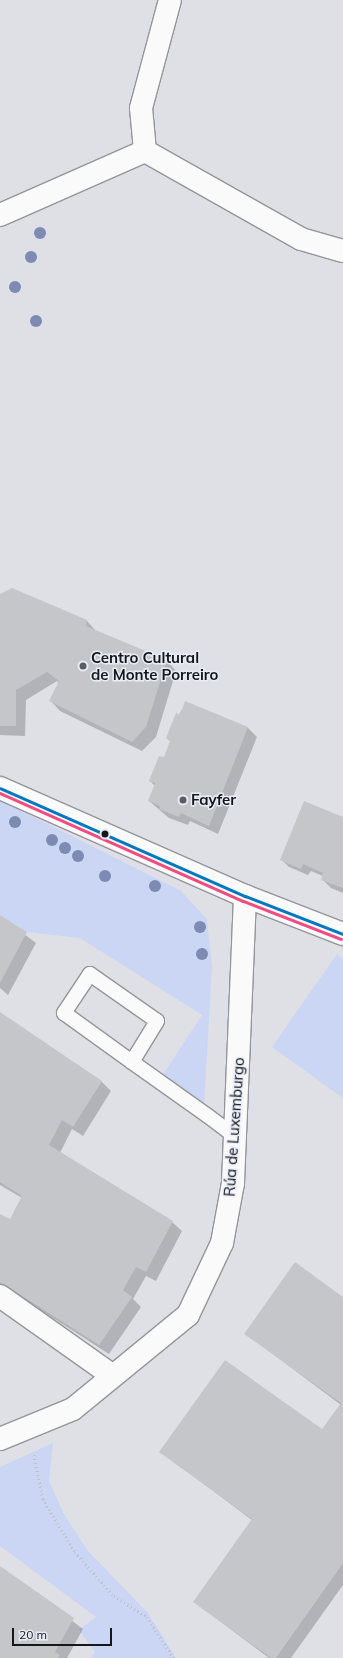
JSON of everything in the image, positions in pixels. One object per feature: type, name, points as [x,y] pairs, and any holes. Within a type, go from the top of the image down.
[{"type":"street","points":[[145,151],[141,108],[170,0]]},
{"type":"street","points":[[0,214],[133,158],[145,151]]},
{"type":"street","points":[[145,151],[301,239],[343,252]]},
{"type":"street","points":[[0,788],[245,896],[343,934]]},
{"type":"street","name":"Rúa de Luxemburgo","points":[[0,1439],[73,1409],[188,1315],[222,1243],[233,1183],[245,896]]},
{"type":"street","points":[[0,1296],[114,1376]]},
{"type":"lane","points":[[132,1062],[158,1021],[90,974],[64,1013],[132,1062],[235,1136]]},
{"type":"path","points":[[34,1454],[43,1499],[74,1552],[114,1596],[147,1617],[174,1658]]},
{"type":"shaded area","points":[[0,800],[181,891],[207,919],[212,967],[204,1106],[162,1076],[202,1015],[80,938],[27,932],[0,915]]},
{"type":"shaded area","points":[[337,954],[343,959],[343,1098],[272,1047]]},
{"type":"shaded area","points":[[53,1443],[49,1481],[64,1514],[88,1551],[148,1613],[176,1658],[91,1658],[95,1652],[79,1630],[96,1617],[0,1546],[0,1467]]},
{"type":"building","name":"Centro Cultural de Monte Porreiro","points":[[12,588],[87,620],[86,626],[167,660],[146,727],[132,742],[49,701],[59,681],[47,672],[16,690],[16,726],[0,726],[0,594]]},
{"type":"building","points":[[185,701],[248,727],[209,826],[181,813],[179,817],[159,809],[160,806],[148,801],[155,783],[149,781],[159,756],[164,757],[170,741],[166,738],[176,713],[180,715]]},
{"type":"building","points":[[304,801],[343,817],[343,888],[321,880],[323,873],[303,864],[301,869],[280,860]]},
{"type":"building","points":[[0,915],[27,932],[0,983]]},
{"type":"building","points":[[0,1012],[102,1081],[73,1127],[62,1120],[49,1145],[173,1221],[146,1272],[136,1267],[123,1290],[132,1297],[99,1345],[0,1282],[0,1214],[10,1219],[22,1196],[0,1182]]},
{"type":"building","points":[[295,1262],[343,1297],[343,1563],[276,1658],[271,1658],[193,1602],[252,1519],[159,1452],[225,1360],[322,1429],[341,1403],[244,1334]]},
{"type":"building","points":[[0,1566],[74,1618],[55,1652],[60,1655],[58,1658],[0,1658]]},
{"type":"transit line","points":[[0,788],[245,896],[343,934]]},
{"type":"transit line","points":[[0,793],[243,901],[341,939]]},
{"type":"place","name":"Centro Cultural de Monte Porreiro","points":[[83,666]]},
{"type":"place","name":"Fayfer","points":[[183,800]]}]
